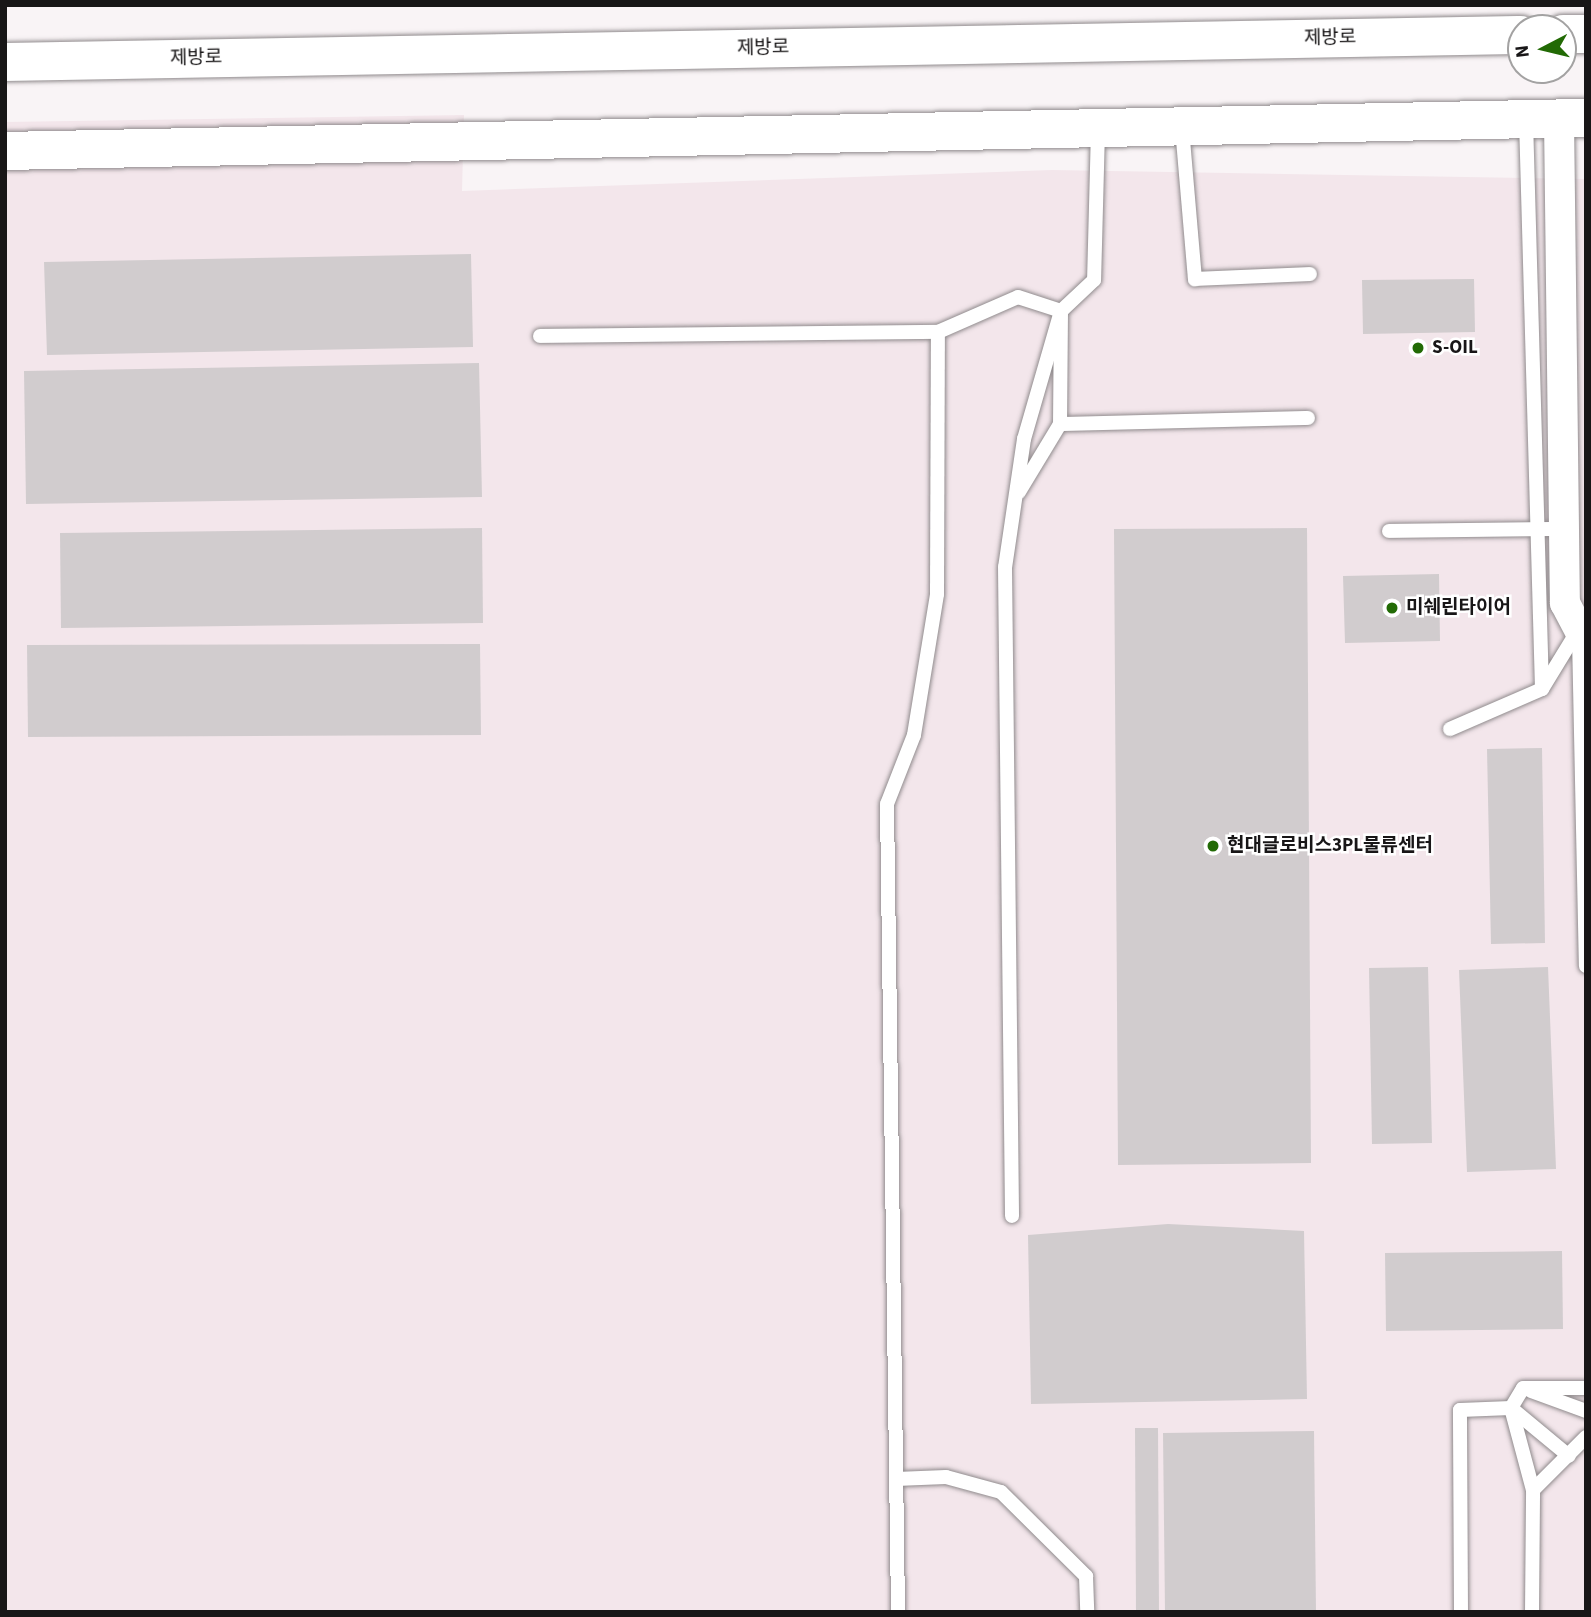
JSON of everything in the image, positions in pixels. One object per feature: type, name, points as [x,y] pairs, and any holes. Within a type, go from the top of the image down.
[{"type":"main road","name":"제방로","points":[[5,62],[1507,35]]},
{"type":"main road","points":[[5,151],[1557,119]]},
{"type":"street","points":[[1557,119],[1551,529],[1565,603],[1582,636]]},
{"type":"lane","points":[[1182,127],[1195,279],[1310,274]]},
{"type":"lane","points":[[1012,1216],[1010,511],[1024,439],[1061,311],[1094,280],[1098,128]]},
{"type":"lane","points":[[540,336],[938,332],[1018,297],[1061,311]]},
{"type":"lane","points":[[1010,511],[1060,425],[1061,311]]},
{"type":"lane","points":[[898,1612],[887,804],[914,735],[937,594],[938,332]]},
{"type":"lane","points":[[1024,439],[1060,425],[1308,418]]},
{"type":"lane","points":[[1390,531],[1551,529],[1542,689]]},
{"type":"lane","points":[[1450,730],[1542,689],[1582,636]]},
{"type":"lane","points":[[1582,636],[1586,966]]},
{"type":"lane","points":[[1523,1388],[1586,1388]]},
{"type":"lane","points":[[1523,1388],[1511,1408],[1534,1490],[1532,1612]]},
{"type":"lane","points":[[1523,1388],[1586,1411]]},
{"type":"lane","points":[[1461,1612],[1460,1410],[1511,1408],[1569,1456]]},
{"type":"lane","points":[[1534,1490],[1586,1437]]},
{"type":"lane","points":[[896,1479],[946,1477],[1001,1492],[1086,1576],[1087,1612]]},
{"type":"shaded area","points":[[464,115],[462,191],[1052,170],[1586,179],[1586,1612],[5,1612],[5,122]]},
{"type":"building","points":[[471,254],[473,347],[47,355],[44,262]]},
{"type":"building","points":[[1474,279],[1475,332],[1363,334],[1362,280]]},
{"type":"building","points":[[479,363],[482,497],[26,504],[24,371]]},
{"type":"building","points":[[482,528],[483,623],[61,628],[60,533]]},
{"type":"building","name":"현대글로비스3PL물류센터","points":[[1307,528],[1311,1163],[1118,1165],[1114,529]]},
{"type":"building","name":"미쉐린타이어","points":[[1439,574],[1440,641],[1345,643],[1343,576]]},
{"type":"building","points":[[480,644],[481,735],[28,737],[27,645]]},
{"type":"building","points":[[1542,748],[1545,943],[1491,944],[1487,749]]},
{"type":"building","points":[[1428,967],[1432,1143],[1372,1144],[1369,968]]},
{"type":"building","points":[[1548,967],[1556,1169],[1467,1172],[1459,970]]},
{"type":"building","points":[[1168,1224],[1304,1231],[1307,1399],[1031,1404],[1028,1235]]},
{"type":"building","points":[[1562,1251],[1563,1329],[1386,1331],[1385,1253]]},
{"type":"building","points":[[1135,1428],[1158,1428],[1159,1612],[1136,1612]]},
{"type":"building","points":[[1314,1431],[1316,1612],[1165,1612],[1163,1433]]},
{"type":"place","name":"S-OIL","points":[[1418,348]]},
{"type":"place","name":"미쉐린타이어","points":[[1392,608]]},
{"type":"place","name":"현대글로비스3PL물류센터","points":[[1213,846]]}]
